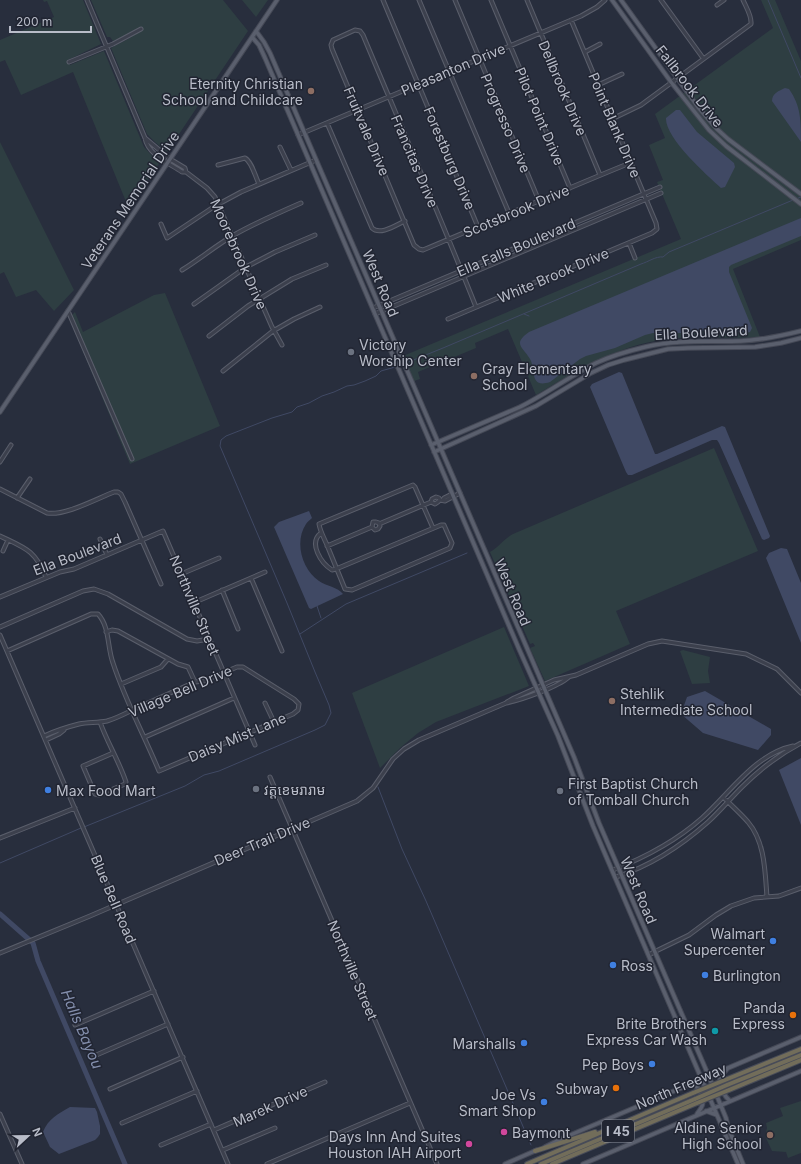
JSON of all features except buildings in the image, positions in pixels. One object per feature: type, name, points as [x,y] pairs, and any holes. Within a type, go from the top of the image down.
[{"type":"highway","points":[[791,1053],[801,1045]]},
{"type":"highway","name":"North Freeway","points":[[526,1164],[801,1049]]},
{"type":"highway","name":"North Freeway","points":[[552,1164],[801,1055]]},
{"type":"highway","name":"North Freeway","points":[[728,1087],[801,1060]]},
{"type":"highway","name":"North Freeway","points":[[541,1164],[696,1101]]},
{"type":"highway","points":[[535,1151],[631,1119]]},
{"type":"main road","name":"Veterans Memorial Drive","points":[[0,412],[277,0]]},
{"type":"main road","name":"Fallbrook Drive","points":[[612,0],[671,82],[712,133],[726,146],[801,204]]},
{"type":"main road","name":"Fallbrook Drive","points":[[620,0],[676,78],[717,129],[801,194]]},
{"type":"main road","name":"West Road","points":[[256,31],[264,42],[273,60],[574,758],[581,779],[618,868],[721,1105],[726,1118],[738,1164]]},
{"type":"main road","name":"West Road","points":[[252,38],[259,45],[265,57],[519,651],[558,736],[593,826],[723,1129],[743,1164]]},
{"type":"main road","points":[[644,45],[650,40]]},
{"type":"main road","points":[[265,57],[273,60]]},
{"type":"main road","points":[[281,95],[287,93]]},
{"type":"main road","points":[[712,133],[717,129]]},
{"type":"main road","points":[[333,218],[340,215]]},
{"type":"main road","points":[[352,259],[358,257]]},
{"type":"main road","name":"Ella Boulevard","points":[[431,445],[533,400],[597,362],[632,350],[677,341],[755,340],[801,331]]},
{"type":"main road","name":"Ella Boulevard","points":[[434,452],[537,406],[608,365],[634,357],[678,348],[755,347],[801,338]]},
{"type":"main road","points":[[755,340],[755,347]]},
{"type":"main road","points":[[632,350],[634,357]]},
{"type":"main road","points":[[533,400],[537,406]]},
{"type":"main road","points":[[490,420],[493,426]]},
{"type":"main road","points":[[471,536],[476,533]]},
{"type":"main road","points":[[486,572],[492,570]]},
{"type":"main road","points":[[519,651],[526,648]]},
{"type":"main road","points":[[558,736],[563,734]]},
{"type":"main road","points":[[576,780],[581,779]]},
{"type":"main road","points":[[593,826],[599,823]]},
{"type":"main road","points":[[665,992],[670,990]]},
{"type":"main road","points":[[680,1026],[685,1023]]},
{"type":"main road","points":[[505,1164],[801,1037]]},
{"type":"main road","points":[[728,1068],[722,1075],[720,1082],[725,1096],[730,1101]]},
{"type":"main road","points":[[582,1164],[801,1071]]},
{"type":"main road","points":[[693,1083],[703,1101],[703,1105],[696,1115]]},
{"type":"main road","points":[[706,1111],[717,1115]]},
{"type":"main road","points":[[723,1129],[728,1127]]},
{"type":"street","name":"Moorebrook Drive","points":[[87,0],[145,138],[146,144],[151,150],[168,163],[182,172],[186,172]]},
{"type":"street","name":"Forestburg Drive","points":[[383,0],[478,227]]},
{"type":"street","points":[[419,0],[509,213]]},
{"type":"street","name":"Progresso Drive","points":[[454,0],[539,201]]},
{"type":"street","name":"Pilot Point Drive","points":[[491,0],[570,188]]},
{"type":"street","name":"Dellbrook Drive","points":[[527,0],[600,175]]},
{"type":"street","name":"Pleasanton Drive","points":[[298,135],[571,20],[588,12],[605,0]]},
{"type":"street","points":[[661,0],[703,58]]},
{"type":"street","points":[[718,5],[724,0]]},
{"type":"street","points":[[612,119],[635,109],[743,30],[752,21],[743,0]]},
{"type":"street","name":"Point Blank Drive","points":[[571,20],[644,194],[657,230]]},
{"type":"street","points":[[70,62],[106,47],[141,29]]},
{"type":"street","name":"Francitas Drive","points":[[344,34],[355,30],[361,33],[476,307]]},
{"type":"street","name":"Fruitvale Drive","points":[[344,34],[332,40],[331,45],[410,234]]},
{"type":"street","points":[[584,52],[600,44]]},
{"type":"street","points":[[598,85],[622,74]]},
{"type":"street","points":[[328,123],[372,228],[380,231],[405,221]]},
{"type":"street","name":"Moorebrook Drive","points":[[145,138],[170,159],[185,168],[186,172],[207,188],[219,204],[273,331],[282,345]]},
{"type":"street","points":[[280,147],[291,170]]},
{"type":"street","points":[[218,165],[239,159],[247,159],[259,184]]},
{"type":"street","points":[[161,224],[167,238],[219,204],[259,184],[316,160]]},
{"type":"street","name":"Scotsbrook Drive","points":[[410,234],[415,247],[419,250],[423,250],[630,163]]},
{"type":"street","name":"Ella Falls Boulevard","points":[[373,308],[660,187]]},
{"type":"street","name":"Ella Falls Boulevard","points":[[375,314],[661,193]]},
{"type":"street","points":[[182,270],[213,248],[248,227],[301,203]]},
{"type":"street","points":[[582,219],[585,225]]},
{"type":"street","name":"White Brook Drive","points":[[448,319],[657,230]]},
{"type":"street","points":[[194,304],[246,267],[315,235]]},
{"type":"street","points":[[529,242],[531,248]]},
{"type":"street","points":[[629,242],[635,258]]},
{"type":"street","points":[[209,336],[239,312],[292,279],[326,265]]},
{"type":"street","points":[[223,371],[273,331],[320,307]]},
{"type":"street","points":[[68,311],[132,459]]},
{"type":"street","points":[[0,462],[11,445]]},
{"type":"street","points":[[17,498],[30,479]]},
{"type":"street","points":[[321,533],[317,544],[319,556],[326,566],[332,570],[336,569],[443,524],[452,542],[450,548],[348,590],[345,589],[336,569],[321,533],[319,524],[413,485],[433,528]]},
{"type":"street","points":[[0,489],[47,513],[53,514],[60,514],[114,492],[118,492],[123,497],[161,584]]},
{"type":"street","points":[[327,546],[372,527],[374,522],[378,522],[379,524],[431,502],[434,504],[441,500],[445,501],[460,493]]},
{"type":"street","points":[[372,527],[375,530],[378,529],[379,524]]},
{"type":"street","name":"Ella Boulevard","points":[[0,597],[46,577],[74,569],[163,531]]},
{"type":"street","name":"Northville Street","points":[[163,531],[255,745]]},
{"type":"street","points":[[0,536],[34,556],[39,562],[46,577]]},
{"type":"street","points":[[100,539],[107,555]]},
{"type":"street","points":[[3,551],[8,540]]},
{"type":"street","points":[[181,574],[219,558]]},
{"type":"street","points":[[193,603],[265,572]]},
{"type":"street","points":[[251,578],[282,651]]},
{"type":"street","points":[[0,627],[94,589],[108,594],[187,639],[197,641],[209,639]]},
{"type":"street","points":[[222,590],[238,629]]},
{"type":"street","points":[[7,652],[95,613],[99,615],[106,632],[112,662],[145,736],[234,698]]},
{"type":"street","points":[[106,632],[112,630],[118,631],[168,659],[188,667],[195,682]]},
{"type":"street","name":"Blue Bell Road","points":[[0,635],[228,1164]]},
{"type":"street","name":"Deer Trail Drive","points":[[506,704],[514,698],[554,680],[576,675],[648,644],[669,641],[746,654],[777,669],[801,692]]},
{"type":"street","points":[[121,684],[161,667],[168,659]]},
{"type":"street","name":"Village Bell Drive","points":[[45,738],[59,734],[64,730],[78,724],[111,720],[195,682],[204,681],[237,666],[243,667],[290,696]]},
{"type":"street","name":"Deer Trail Drive","points":[[0,953],[117,905],[356,801],[373,788],[393,759],[419,740],[544,690],[565,680],[568,677]]},
{"type":"street","name":"Daisy Mist Lane","points":[[145,736],[159,771],[292,714],[298,710],[298,704],[297,701],[290,696]]},
{"type":"street","points":[[265,703],[274,722]]},
{"type":"street","points":[[100,722],[126,782],[125,784],[99,795],[95,794],[83,766],[113,753]]},
{"type":"street","points":[[616,877],[665,854],[688,838],[709,821],[761,770],[801,743]]},
{"type":"street","points":[[613,870],[662,848],[704,817],[749,771],[776,752],[784,748],[795,746]]},
{"type":"street","name":"Northville Street","points":[[270,777],[437,1164]]},
{"type":"street","points":[[723,797],[748,822],[758,839],[763,856],[768,897]]},
{"type":"street","points":[[0,838],[75,808]]},
{"type":"street","points":[[704,817],[709,821]]},
{"type":"street","points":[[649,955],[689,936],[716,915],[731,906],[754,898],[779,896],[801,888]]},
{"type":"street","points":[[75,1025],[154,991]]},
{"type":"street","points":[[94,1056],[168,1024]]},
{"type":"street","points":[[110,1089],[183,1057]]},
{"type":"street","name":"Marek Drive","points":[[214,1130],[326,1082]]},
{"type":"street","points":[[122,1123],[197,1091]]},
{"type":"street","points":[[267,1164],[410,1103]]},
{"type":"street","points":[[0,1114],[22,1164]]},
{"type":"street","name":"Marek Drive","points":[[161,1145],[211,1124]]},
{"type":"street","points":[[223,1150],[275,1128]]},
{"type":"shaded area","points":[[43,0],[83,0],[101,44],[68,60],[70,65],[104,51],[144,147],[160,162],[129,209],[73,72],[21,95],[5,60],[0,62],[0,40],[54,17],[47,1],[44,2]]},
{"type":"shaded area","points":[[91,0],[223,0],[248,31],[167,152],[147,134],[111,48],[142,30],[113,41],[110,37],[107,37]]},
{"type":"shaded area","points":[[242,0],[268,0],[256,17]]},
{"type":"shaded area","points":[[761,0],[775,0],[801,61],[801,240],[733,269],[760,337],[697,337],[657,340],[603,358],[569,375],[536,395],[508,329],[475,343],[476,348],[418,372],[420,379],[414,381],[403,356],[681,239],[657,182],[663,180],[649,145],[665,138],[655,114],[773,28]]},
{"type":"shaded area","points":[[0,142],[74,290],[54,311],[36,290],[16,297],[4,272],[0,274]]},
{"type":"shaded area","points":[[165,293],[220,426],[130,464],[69,318],[75,312],[83,332],[154,295]]},
{"type":"shaded area","points":[[714,448],[758,551],[616,611],[630,644],[545,681],[530,648],[535,646],[533,643],[530,644],[490,552],[513,534]]},
{"type":"shaded area","points":[[504,627],[529,686],[436,722],[418,733],[380,768],[352,693]]},
{"type":"shaded area","points":[[683,650],[710,657],[708,671],[710,683],[692,684],[680,651]]},
{"type":"shaded area","points":[[801,1101],[801,1153],[788,1158],[786,1152],[772,1151],[765,1136],[767,1128],[766,1123],[783,1116],[780,1108]]},
{"type":"water","points":[[785,88],[789,89],[793,95],[798,108],[801,142],[772,101],[773,96],[778,91]]},
{"type":"water","points":[[676,110],[680,110],[697,132],[734,163],[735,167],[725,187],[721,188],[706,174],[679,146],[672,136],[666,118]]},
{"type":"water","points":[[801,218],[801,236],[729,267],[729,272],[752,328],[750,332],[746,333],[714,329],[688,333],[653,333],[615,348],[586,356],[550,382],[539,383],[534,377],[532,363],[520,346],[521,340],[529,332]]},
{"type":"water","points":[[619,372],[622,373],[655,454],[722,426],[725,427],[770,536],[769,538],[764,540],[762,539],[717,440],[712,440],[632,475],[628,475],[590,387],[592,384]]},
{"type":"water","points":[[309,511],[312,518],[302,531],[300,547],[304,563],[313,576],[319,581],[343,594],[311,609],[309,608],[274,527],[279,522]]},
{"type":"water","points":[[781,548],[787,549],[801,583],[801,643],[766,558],[769,553]]},
{"type":"water","points":[[705,691],[771,729],[771,735],[758,750],[703,733],[681,714],[687,697]]},
{"type":"water","points":[[801,758],[801,825],[779,770]]},
{"type":"water","points":[[70,1107],[95,1108],[100,1126],[100,1134],[95,1140],[59,1154],[50,1147],[43,1132],[51,1120]]},
{"type":"waterway","points":[[768,0],[801,78]]},
{"type":"waterway","points":[[796,199],[801,197]]},
{"type":"waterway","points":[[406,363],[652,259],[663,257],[669,252],[793,200]]},
{"type":"waterway","points":[[524,314],[529,316]]},
{"type":"waterway","points":[[84,827],[185,786],[204,775],[219,771],[325,725],[331,713],[329,705],[220,446],[221,440],[226,436],[292,412],[297,407],[322,396],[347,386],[365,381],[376,376],[381,371],[395,367]]},
{"type":"waterway","points":[[300,634],[346,604],[467,553]]},
{"type":"waterway","points":[[317,606],[321,618]]},
{"type":"waterway","points":[[378,787],[402,849],[426,901],[531,1145]]},
{"type":"waterway","points":[[0,863],[81,828]]},
{"type":"waterway","name":"Halls Bayou","points":[[0,914],[33,943],[38,961],[125,1164]]},
{"type":"place","name":"Eternity Christian School and Childcare","points":[[311,91]]},
{"type":"place","name":"Victory Worship Center","points":[[351,352]]},
{"type":"place","name":"Gray Elementary School","points":[[474,376]]},
{"type":"place","name":"Stehlik Intermediate School","points":[[612,701]]},
{"type":"place","name":"វត្តខេមរារាម","points":[[256,789]]},
{"type":"place","name":"Max Food Mart","points":[[48,790]]},
{"type":"place","name":"First Baptist Church of Tomball Church","points":[[560,791]]},
{"type":"place","name":"Walmart Supercenter","points":[[773,941]]},
{"type":"place","name":"Ross","points":[[613,965]]},
{"type":"place","name":"Burlington","points":[[705,975]]},
{"type":"place","name":"Panda Express","points":[[793,1015]]},
{"type":"place","name":"Brite Brothers Express Car Wash","points":[[715,1031]]},
{"type":"place","name":"Marshalls","points":[[524,1043]]},
{"type":"place","name":"Pep Boys","points":[[652,1064]]},
{"type":"place","name":"Subway","points":[[616,1088]]},
{"type":"place","name":"Joe Vs Smart Shop","points":[[544,1102]]},
{"type":"place","name":"Baymont","points":[[504,1132]]},
{"type":"place","name":"Aldine Senior High School","points":[[770,1135]]},
{"type":"place","name":"Days Inn And Suites Houston IAH Airport","points":[[469,1144]]}]
